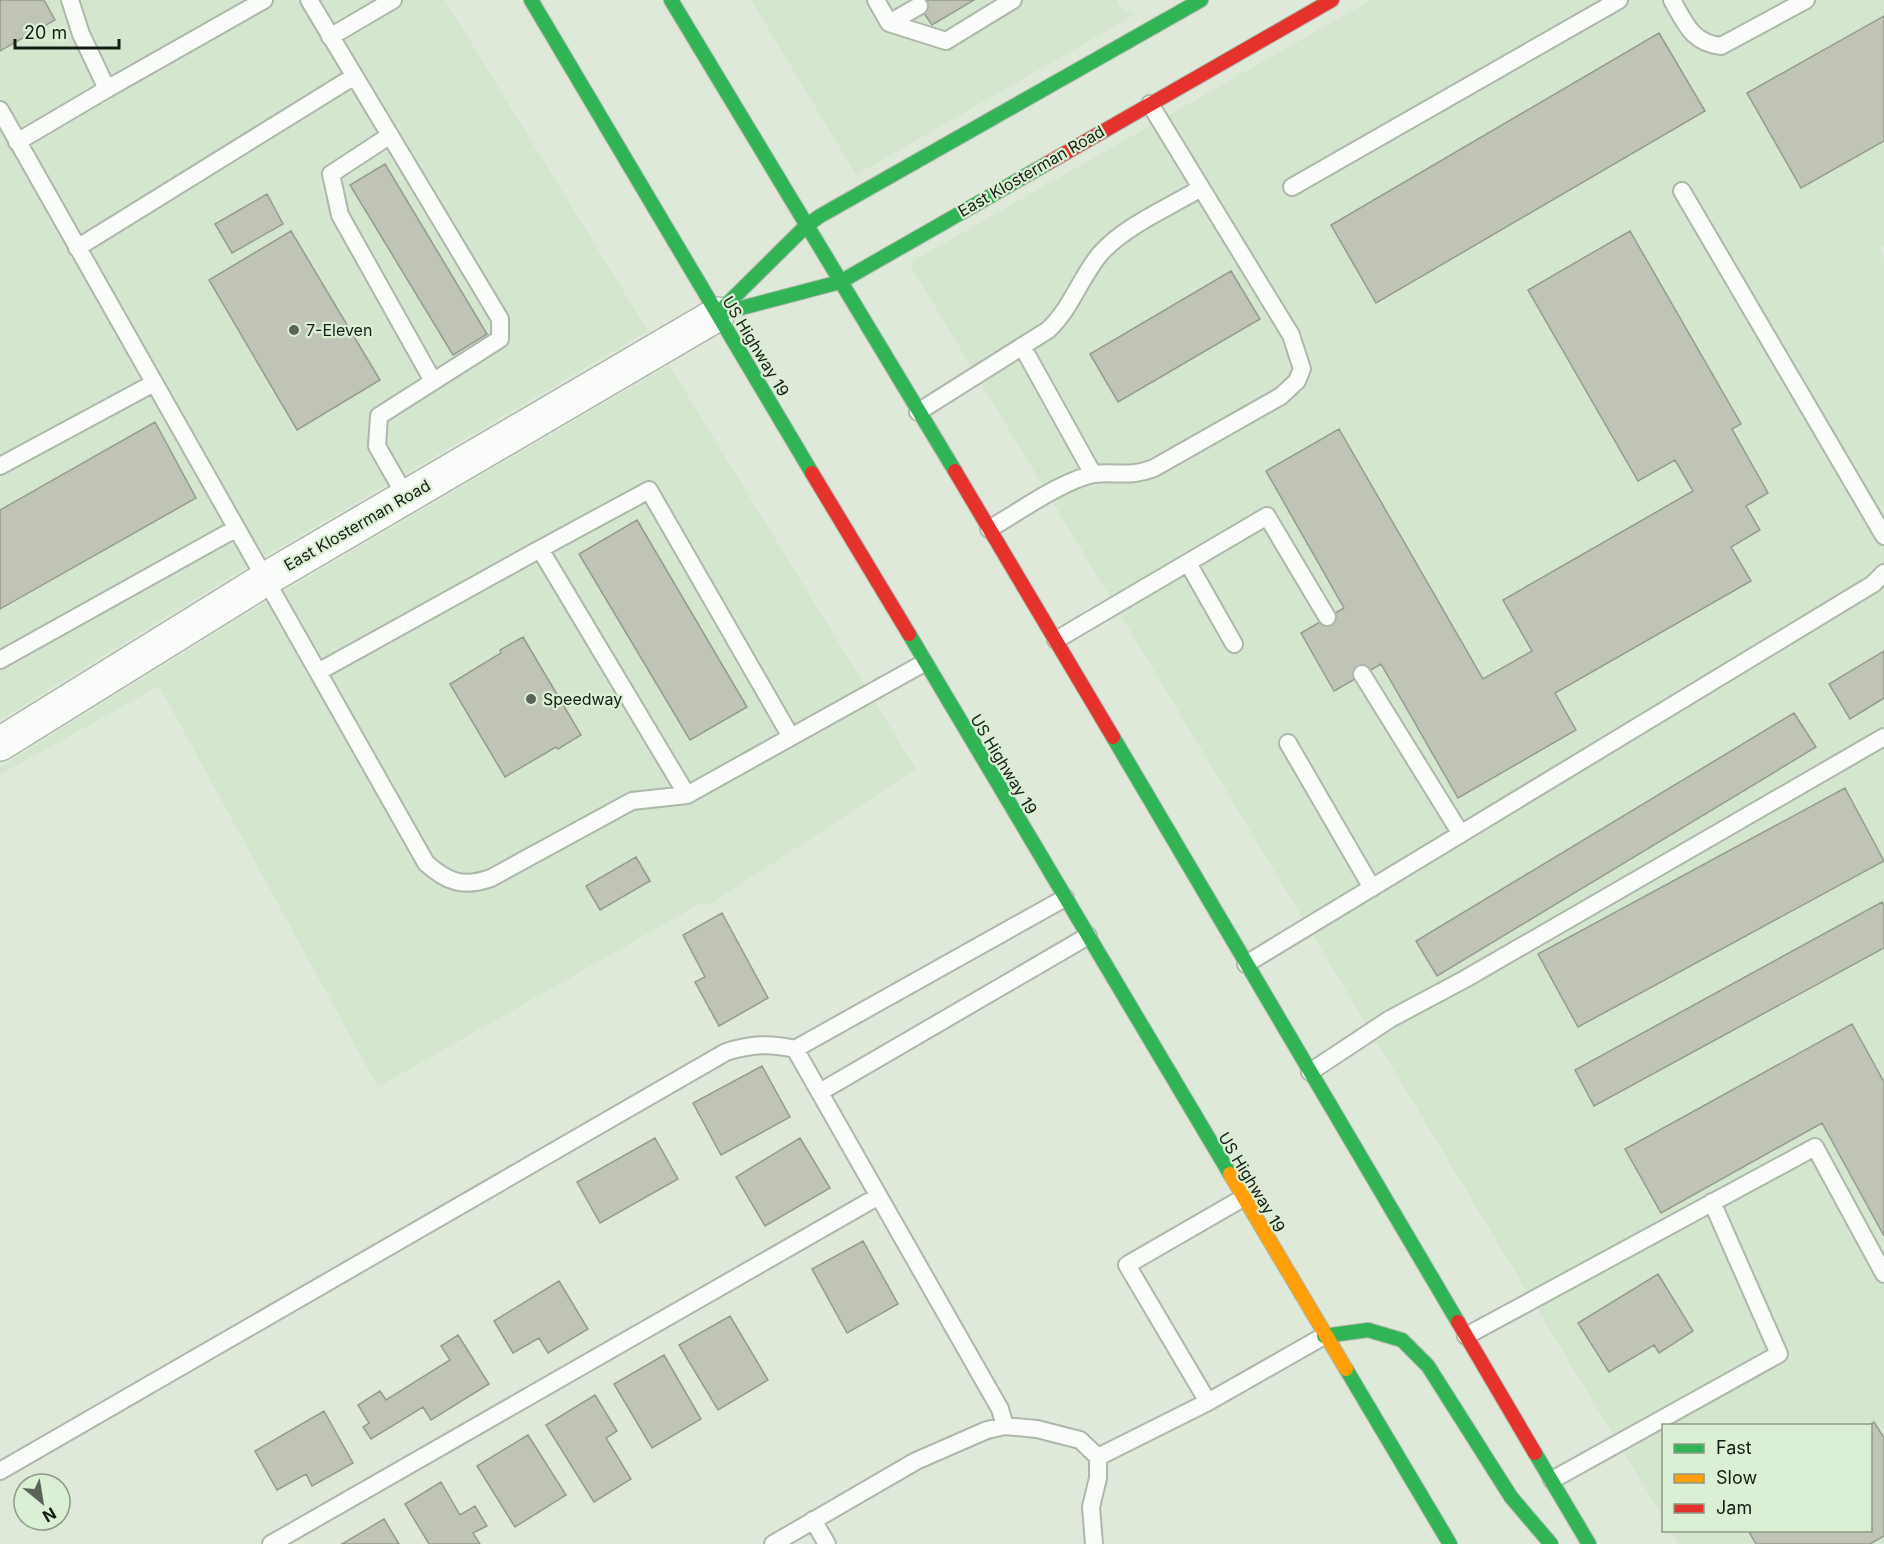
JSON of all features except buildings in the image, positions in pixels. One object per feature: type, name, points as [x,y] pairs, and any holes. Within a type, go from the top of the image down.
[{"type":"main road","name":"US Highway 19","points":[[531,0],[1324,1336],[1450,1544]]},
{"type":"main road","points":[[671,0],[1056,640],[1589,1544]]},
{"type":"main road","name":"East Klosterman Road","points":[[718,314],[807,225],[1201,0]]},
{"type":"main road","name":"East Klosterman Road","points":[[718,314],[840,282],[1332,0]]},
{"type":"main road","points":[[1324,1336],[1368,1330],[1402,1340],[1428,1366],[1511,1497],[1551,1544]]},
{"type":"street","name":"East Klosterman Road","points":[[0,744],[264,580],[718,314]]},
{"type":"lane","points":[[70,0],[81,34],[107,89]]},
{"type":"lane","points":[[17,142],[264,0]]},
{"type":"lane","points":[[309,0],[500,319],[500,339],[380,416],[377,446],[406,497]]},
{"type":"lane","points":[[330,37],[393,0]]},
{"type":"lane","points":[[876,0],[889,22],[946,41],[1013,0]]},
{"type":"lane","points":[[1292,187],[1618,0]]},
{"type":"lane","points":[[1672,0],[1692,35],[1707,45],[1721,46],[1806,0]]},
{"type":"lane","points":[[889,22],[919,6]]},
{"type":"lane","points":[[77,248],[353,76]]},
{"type":"lane","points":[[989,529],[1053,491],[1093,474],[1137,474],[1154,468],[1281,396],[1297,381],[1302,369],[1291,335],[1150,104]]},
{"type":"lane","points":[[0,110],[426,863],[440,876],[472,885],[490,878],[632,801],[687,795],[924,663]]},
{"type":"lane","points":[[389,136],[331,174],[340,215],[433,381]]},
{"type":"lane","points":[[918,412],[1058,321],[1100,255],[1121,235],[1201,188]]},
{"type":"lane","points":[[1682,191],[1884,536]]},
{"type":"lane","points":[[1022,346],[1093,474]]},
{"type":"lane","points":[[0,466],[154,383]]},
{"type":"lane","points":[[318,672],[649,490],[791,737]]},
{"type":"lane","points":[[1056,640],[1267,516],[1327,618]]},
{"type":"lane","points":[[0,660],[236,529]]},
{"type":"lane","points":[[540,549],[687,795]]},
{"type":"lane","points":[[1188,563],[1234,644]]},
{"type":"lane","points":[[1246,964],[1873,584],[1884,573]]},
{"type":"lane","points":[[1362,674],[1461,834]]},
{"type":"lane","points":[[1310,1072],[1390,1019],[1465,979],[1884,736]]},
{"type":"lane","points":[[1288,743],[1372,888]]},
{"type":"lane","points":[[0,1471],[726,1052],[743,1046],[770,1043],[795,1049],[1065,898]]},
{"type":"lane","points":[[820,1092],[1088,936]]},
{"type":"lane","points":[[795,1049],[877,1197],[1000,1409],[1005,1426]]},
{"type":"lane","points":[[1467,1336],[1815,1147],[1884,1274]]},
{"type":"lane","points":[[271,1544],[877,1197]]},
{"type":"lane","points":[[1208,1402],[1127,1265],[1243,1197]]},
{"type":"lane","points":[[1552,1480],[1779,1354],[1712,1202]]},
{"type":"lane","points":[[1098,1457],[1208,1402],[1324,1336]]},
{"type":"lane","points":[[773,1544],[939,1450],[987,1430],[1005,1426],[1037,1429],[1080,1440],[1098,1457],[1098,1478],[1092,1507],[1094,1544]]},
{"type":"lane","points":[[813,1520],[827,1544]]},
{"type":"shaded area","points":[[0,0],[445,0],[648,331],[253,563],[0,720]]},
{"type":"shaded area","points":[[751,0],[1117,0],[1122,9],[1136,14],[856,175]]},
{"type":"shaded area","points":[[1371,0],[1884,0],[1884,246],[1879,249],[1884,258],[1884,1544],[1679,1544],[1672,1532],[1872,1532],[1872,1424],[1662,1424],[1662,1516],[909,263]]},
{"type":"shaded area","points":[[669,365],[916,769],[708,906],[705,901],[378,1087],[159,686],[0,775],[0,767],[274,597]]},
{"type":"traffic: fast","points":[[531,0],[812,473]]},
{"type":"traffic: fast","points":[[671,0],[955,471]]},
{"type":"traffic: fast","points":[[719,312],[807,225],[820,216],[1201,0]]},
{"type":"traffic: fast","points":[[718,314],[840,282],[1048,163]]},
{"type":"traffic: fast","points":[[909,634],[1230,1174]]},
{"type":"traffic: fast","points":[[1113,737],[1458,1322]]},
{"type":"traffic: fast","points":[[1324,1336],[1368,1330],[1402,1340],[1428,1366],[1511,1497],[1551,1544]]},
{"type":"traffic: fast","points":[[1346,1369],[1450,1544]]},
{"type":"traffic: fast","points":[[1535,1453],[1589,1544]]},
{"type":"traffic: slow","points":[[1230,1174],[1346,1369]]},
{"type":"traffic: jam","points":[[1048,163],[1332,0]]},
{"type":"traffic: jam","points":[[955,471],[1113,737]]},
{"type":"traffic: jam","points":[[812,473],[909,634]]},
{"type":"traffic: jam","points":[[1458,1322],[1535,1453]]},
{"type":"place","name":"7-Eleven","points":[[294,330]]},
{"type":"place","name":"Speedway","points":[[531,699]]}]
